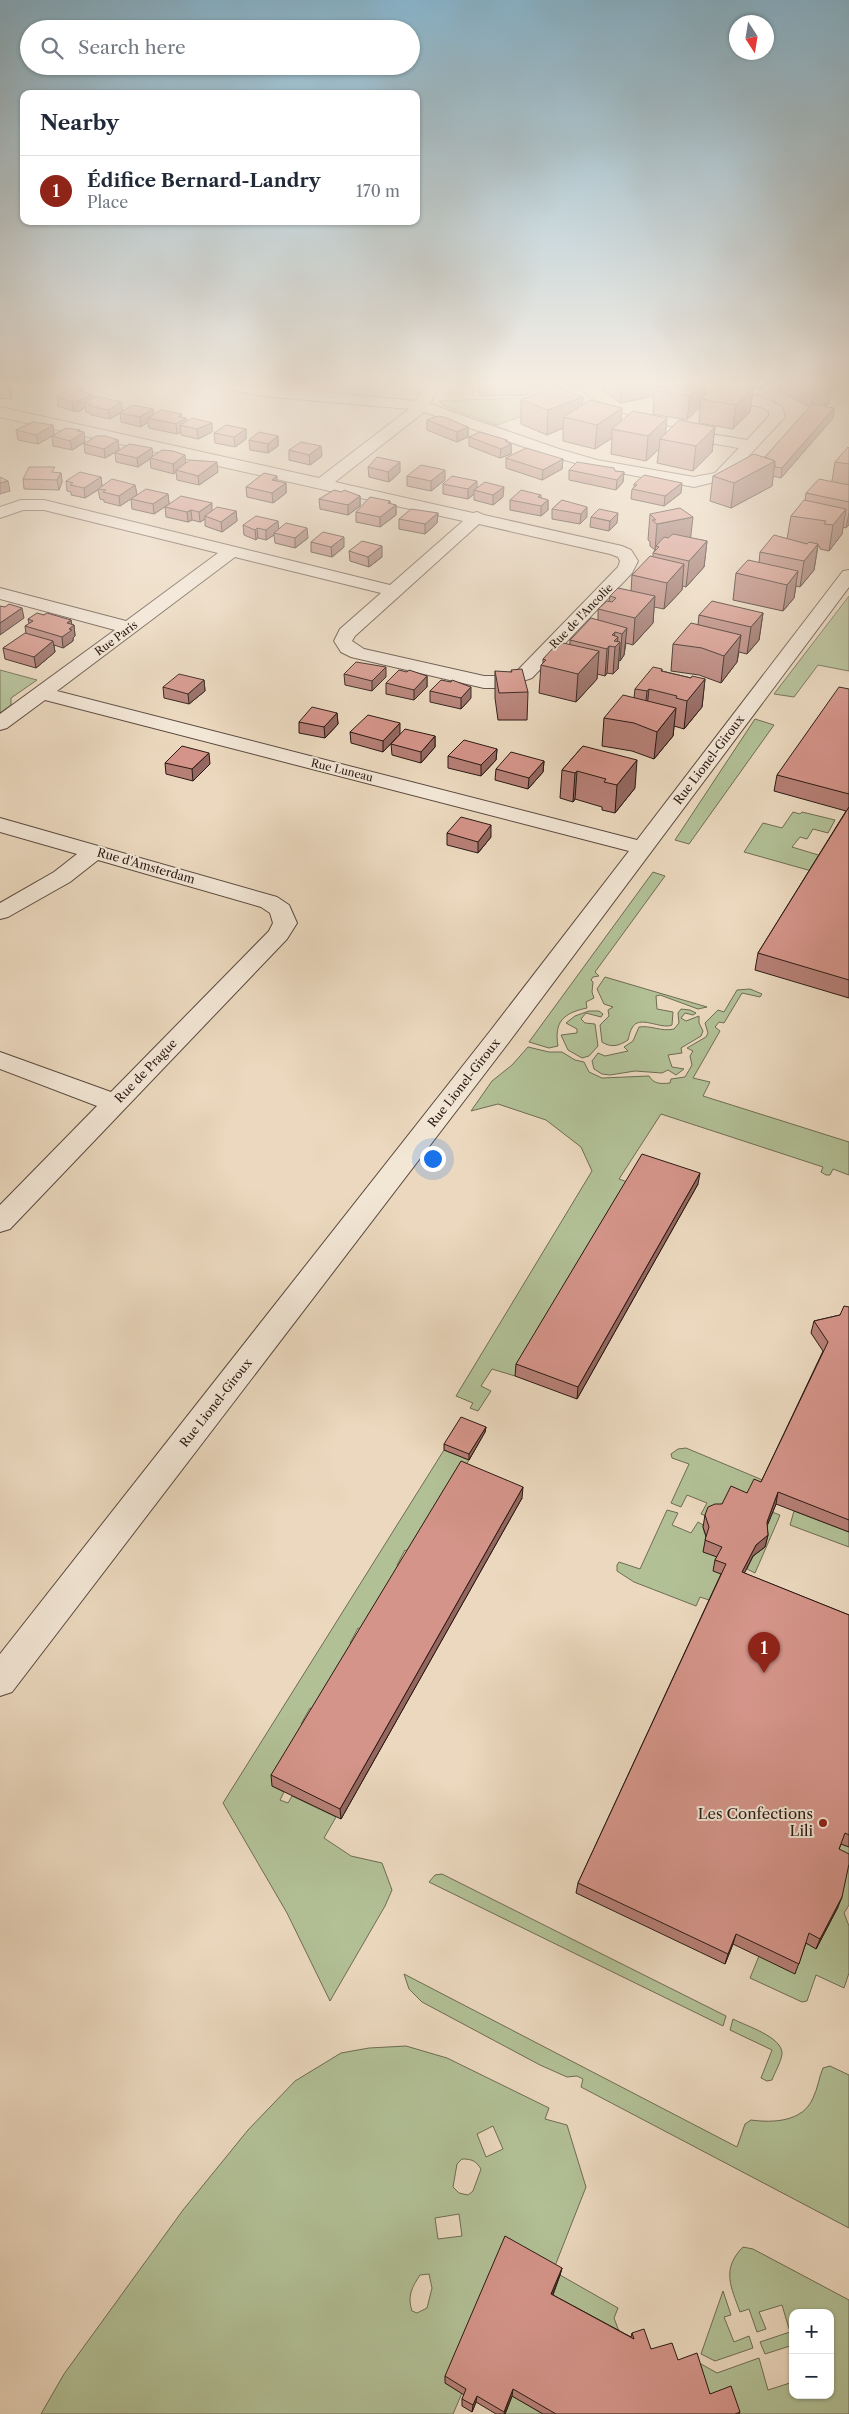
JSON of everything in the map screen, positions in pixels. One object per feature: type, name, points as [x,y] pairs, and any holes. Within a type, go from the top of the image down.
[{"type":"street","points":[[391,499],[476,518]]},
{"type":"street","points":[[0,512],[21,505],[44,505],[394,591]]},
{"type":"street","name":"Rue de l'Ancolie","points":[[476,518],[616,550],[624,554],[629,565],[524,674],[502,682],[476,680],[358,653],[348,648],[343,640],[346,633],[394,591],[476,518]]},
{"type":"street","name":"Rue Paris","points":[[0,724],[232,551]]},
{"type":"street","name":"Rue Lionel-Giroux","points":[[0,1681],[500,1036],[849,575]]},
{"type":"street","points":[[0,593],[130,628]]},
{"type":"street","name":"Rue Luneau","points":[[41,693],[643,848]]},
{"type":"street","name":"Rue d'Amsterdam","points":[[0,825],[269,902],[281,910],[284,917]]},
{"type":"street","points":[[0,912],[62,877],[95,851]]},
{"type":"street","name":"Rue de Prague","points":[[0,1222],[279,934],[285,923],[284,917]]},
{"type":"street","points":[[0,1060],[115,1103]]},
{"type":"green space","points":[[849,596],[849,671],[818,665],[794,697],[774,694]]},
{"type":"green space","points":[[0,670],[37,680],[11,698],[11,705],[0,713]]},
{"type":"green space","points":[[755,719],[774,725],[689,844],[675,840]]},
{"type":"green space","points":[[793,812],[800,814],[802,812],[835,820],[828,833],[813,829],[807,839],[800,837],[792,847],[825,857],[815,872],[744,852],[763,823],[782,828]]},
{"type":"green space","points":[[653,872],[665,876],[595,972],[599,976],[593,977],[591,980],[593,982],[592,992],[594,998],[586,1002],[587,1008],[572,1013],[562,1020],[557,1031],[558,1046],[549,1048],[529,1042]]},
{"type":"green space","points":[[605,977],[707,1007],[698,1009],[660,995],[656,996],[657,1009],[673,1012],[672,1025],[662,1026],[640,1022],[632,1028],[628,1040],[612,1046],[602,1042],[600,1025],[609,1016],[608,1010],[613,1007],[604,1004],[597,989]]},
{"type":"green space","points":[[750,989],[762,994],[760,997],[742,993],[724,1023],[719,1022],[715,1027],[720,1031],[693,1078],[710,1082],[703,1096],[849,1142],[849,1175],[833,1169],[830,1175],[826,1175],[821,1172],[823,1167],[661,1114],[619,1179],[630,1183],[515,1376],[492,1369],[481,1386],[491,1391],[478,1411],[470,1408],[473,1403],[456,1396],[592,1171],[581,1147],[546,1120],[498,1104],[471,1111],[492,1081],[512,1065],[528,1047],[549,1052],[562,1052],[575,1060],[584,1062],[589,1072],[602,1078],[649,1076],[658,1083],[670,1083],[671,1079],[685,1077],[692,1065],[690,1056],[693,1051],[687,1048],[706,1037],[708,1033],[705,1023],[718,1010],[724,1012],[737,990]]},
{"type":"green space","points":[[681,1009],[696,1013],[693,1015],[685,1013],[681,1018],[686,1021],[699,1016],[699,1023],[703,1031],[701,1036],[681,1048],[682,1053],[668,1055],[672,1067],[684,1069],[676,1075],[668,1070],[662,1073],[635,1071],[610,1075],[602,1074],[594,1069],[592,1061],[598,1053],[605,1056],[628,1051],[624,1047],[633,1041],[639,1027],[665,1030],[674,1029],[679,1023],[678,1013]]},
{"type":"green space","points":[[589,1011],[599,1011],[603,1014],[601,1017],[586,1013],[581,1019],[585,1023],[595,1024],[598,1046],[589,1056],[582,1058],[568,1050],[561,1035],[577,1033],[577,1029],[566,1023],[575,1016]]},
{"type":"green space","points":[[686,1448],[765,1481],[759,1493],[709,1517],[701,1514],[707,1503],[687,1495],[681,1507],[671,1503],[689,1464],[672,1458],[671,1454],[678,1449]]},
{"type":"green space","points":[[444,1450],[469,1460],[412,1554],[405,1550],[397,1565],[404,1568],[366,1631],[358,1628],[350,1643],[357,1646],[318,1711],[310,1708],[301,1724],[308,1727],[272,1786],[284,1792],[280,1800],[288,1803],[292,1796],[336,1817],[324,1838],[351,1856],[382,1863],[392,1890],[385,1906],[330,2001],[287,1913],[223,1803]]},
{"type":"green space","points":[[667,1510],[678,1513],[672,1525],[691,1533],[698,1522],[703,1525],[704,1532],[723,1568],[720,1585],[712,1601],[700,1597],[696,1606],[634,1582],[617,1571],[619,1562],[640,1569]]},
{"type":"green space","points":[[794,1511],[849,1532],[849,1547],[790,1525]]},
{"type":"green space","points":[[772,1512],[780,1515],[755,1573],[747,1569],[753,1556],[765,1547],[764,1533]]},
{"type":"green space","points":[[841,1844],[849,1847],[849,1905],[844,1913],[849,1926],[849,1973],[844,1988],[816,1975],[807,2001],[802,2002],[750,1978],[759,1956],[805,1943],[817,1948],[835,1859]]},
{"type":"green space","points":[[442,1874],[726,2016],[723,2026],[429,1882],[435,1875]]},
{"type":"green space","points":[[404,1974],[737,2147],[745,2124],[751,2120],[778,2121],[802,2112],[813,2098],[823,2068],[830,2066],[849,2075],[849,2228],[581,2087],[583,2079],[577,2076],[567,2077],[540,2065],[422,2002],[409,1989]]},
{"type":"green space","points":[[733,2019],[770,2037],[781,2048],[782,2054],[772,2080],[767,2081],[761,2078],[772,2050],[730,2030]]},
{"type":"green space","points":[[406,2046],[447,2058],[549,2108],[545,2119],[567,2125],[586,2187],[553,2271],[445,2383],[462,2393],[453,2414],[41,2414],[64,2374],[183,2210],[248,2130],[295,2081],[341,2053],[369,2048]],"holes":[[[493,2126],[503,2149],[486,2157],[477,2134]],[[462,2159],[468,2159],[475,2162],[481,2169],[473,2191],[468,2195],[459,2193],[453,2187],[457,2164]],[[459,2214],[462,2236],[438,2239],[435,2218]],[[429,2274],[432,2288],[427,2308],[417,2313],[412,2311],[410,2296],[420,2275]]]},
{"type":"green space","points":[[743,2247],[753,2249],[849,2300],[849,2414],[735,2414],[707,2401],[694,2360],[717,2373],[759,2358],[768,2390],[789,2383],[789,2399],[834,2399],[834,2309],[789,2309],[789,2329],[782,2305],[759,2312],[766,2329],[757,2332],[749,2309],[740,2312],[731,2286],[730,2271],[736,2255]]},
{"type":"green space","points":[[560,2275],[618,2308],[614,2318],[623,2342],[550,2301]]},
{"type":"green space","points":[[723,2291],[731,2315],[724,2317],[734,2342],[749,2336],[753,2348],[715,2361],[701,2354]]},
{"type":"green space","points":[[789,2332],[789,2346],[765,2354],[760,2342]]},
{"type":"green space","points":[[512,2396],[543,2414],[505,2414]]},
{"type":"building","points":[[132,499],[161,499],[153,504]]},
{"type":"building","points":[[177,499],[193,499],[212,503],[199,512],[191,510],[187,512],[165,507]]},
{"type":"building","points":[[320,499],[356,499],[348,505]]},
{"type":"building","points":[[368,499],[390,501],[388,503],[396,505],[380,517],[356,512]]},
{"type":"building","points":[[544,499],[548,500],[541,506],[510,500]]},
{"type":"building","points":[[833,499],[849,499],[849,502]]},
{"type":"building","points":[[562,500],[587,507],[581,514],[552,509]]},
{"type":"building","points":[[804,500],[846,509],[833,525],[824,524],[826,521],[791,516]]},
{"type":"building","points":[[217,507],[236,511],[221,522],[205,516]]},
{"type":"building","points":[[680,508],[693,517],[657,524],[652,520],[656,520],[650,514]]},
{"type":"building","points":[[411,509],[438,513],[425,524],[399,519]]},
{"type":"building","points":[[599,509],[618,513],[610,521],[591,517]]},
{"type":"building","points":[[256,516],[278,521],[266,530],[257,528],[255,530],[243,525]]},
{"type":"building","points":[[286,523],[307,528],[295,538],[274,533]]},
{"type":"building","points":[[323,532],[344,537],[331,547],[311,542]]},
{"type":"building","points":[[673,534],[707,541],[689,561],[653,553],[659,547],[656,546],[664,537],[668,538]]},
{"type":"building","points":[[774,535],[807,544],[809,542],[818,544],[804,561],[760,552]]},
{"type":"building","points":[[362,541],[382,546],[368,557],[349,551]]},
{"type":"building","points":[[650,556],[684,564],[667,583],[632,575]]},
{"type":"building","points":[[748,560],[798,571],[787,585],[736,573]]},
{"type":"building","points":[[618,588],[655,596],[635,618],[598,609],[607,601],[612,602],[616,598],[610,596]]},
{"type":"building","points":[[712,601],[763,613],[751,627],[699,615]]},
{"type":"building","points":[[9,604],[22,608],[0,623],[0,606],[5,607]]},
{"type":"building","points":[[37,613],[44,615],[47,613],[71,620],[67,623],[74,625],[69,629],[72,630],[62,637],[25,626],[33,621],[28,619]]},
{"type":"building","points":[[591,618],[627,628],[622,634],[615,632],[612,635],[618,637],[614,641],[620,642],[615,647],[609,646],[607,649],[570,640]]},
{"type":"building","points":[[691,623],[741,635],[724,656],[702,648],[673,644]]},
{"type":"building","points":[[25,633],[53,641],[34,657],[3,648]]},
{"type":"building","points":[[563,643],[599,651],[578,674],[541,665],[546,660],[543,659],[554,647],[558,648]]},
{"type":"building","points":[[356,662],[386,667],[372,681],[344,674]]},
{"type":"building","points":[[653,667],[662,669],[661,671],[691,678],[692,676],[705,679],[687,701],[676,698],[677,696],[649,689],[647,691],[635,689]]},
{"type":"building","points":[[522,669],[528,692],[499,693],[495,671],[512,672],[511,670]]},
{"type":"building","points":[[399,670],[407,672],[409,670],[427,676],[414,690],[386,683]]},
{"type":"building","points":[[179,674],[204,680],[188,694],[163,687]]},
{"type":"building","points":[[441,680],[451,682],[452,680],[471,687],[461,698],[430,691]]},
{"type":"building","points":[[839,687],[849,689],[849,794],[777,775]]},
{"type":"building","points":[[623,695],[676,708],[657,732],[634,723],[604,718]]},
{"type":"building","points":[[312,707],[337,713],[324,727],[299,722]]},
{"type":"building","points":[[368,715],[400,723],[383,741],[350,732]]},
{"type":"building","points":[[405,729],[435,736],[421,752],[391,744]]},
{"type":"building","points":[[464,740],[497,749],[481,765],[448,756]]},
{"type":"building","points":[[182,746],[209,753],[192,769],[165,763]]},
{"type":"building","points":[[583,746],[637,760],[617,785],[604,782],[606,779],[577,771],[575,773],[562,770]]},
{"type":"building","points":[[511,752],[544,761],[529,778],[496,769]]},
{"type":"building","points":[[849,807],[849,980],[758,953]]},
{"type":"building","points":[[461,817],[491,825],[478,842],[447,833]]},
{"type":"building","points":[[642,1154],[700,1173],[578,1387],[516,1364]]},
{"type":"building","points":[[844,1306],[849,1307],[849,1520],[778,1492],[767,1522],[768,1535],[756,1545],[742,1572],[849,1615],[849,1835],[845,1833],[839,1849],[849,1854],[849,1864],[842,1897],[820,1939],[809,1933],[799,1964],[736,1934],[728,1954],[578,1883],[726,1564],[715,1560],[722,1547],[705,1540],[709,1527],[705,1515],[708,1507],[722,1504],[731,1486],[747,1493],[754,1479],[761,1482],[828,1342],[814,1321],[840,1315]]},
{"type":"building","points":[[461,1417],[486,1427],[469,1454],[444,1444]]},
{"type":"building","points":[[461,1461],[523,1487],[340,1809],[271,1775]]},
{"type":"building","points":[[505,2236],[562,2268],[551,2294],[634,2339],[632,2333],[644,2329],[651,2349],[672,2343],[678,2360],[697,2353],[710,2394],[731,2386],[740,2412],[735,2414],[556,2414],[513,2389],[504,2412],[477,2396],[473,2405],[462,2399],[466,2389],[445,2376]]},
{"type":"place","name":"Édifice Bernard-Landry","points":[[764,1673]]},
{"type":"place","name":"Les Confections Lili","points":[[823,1823]]}]
